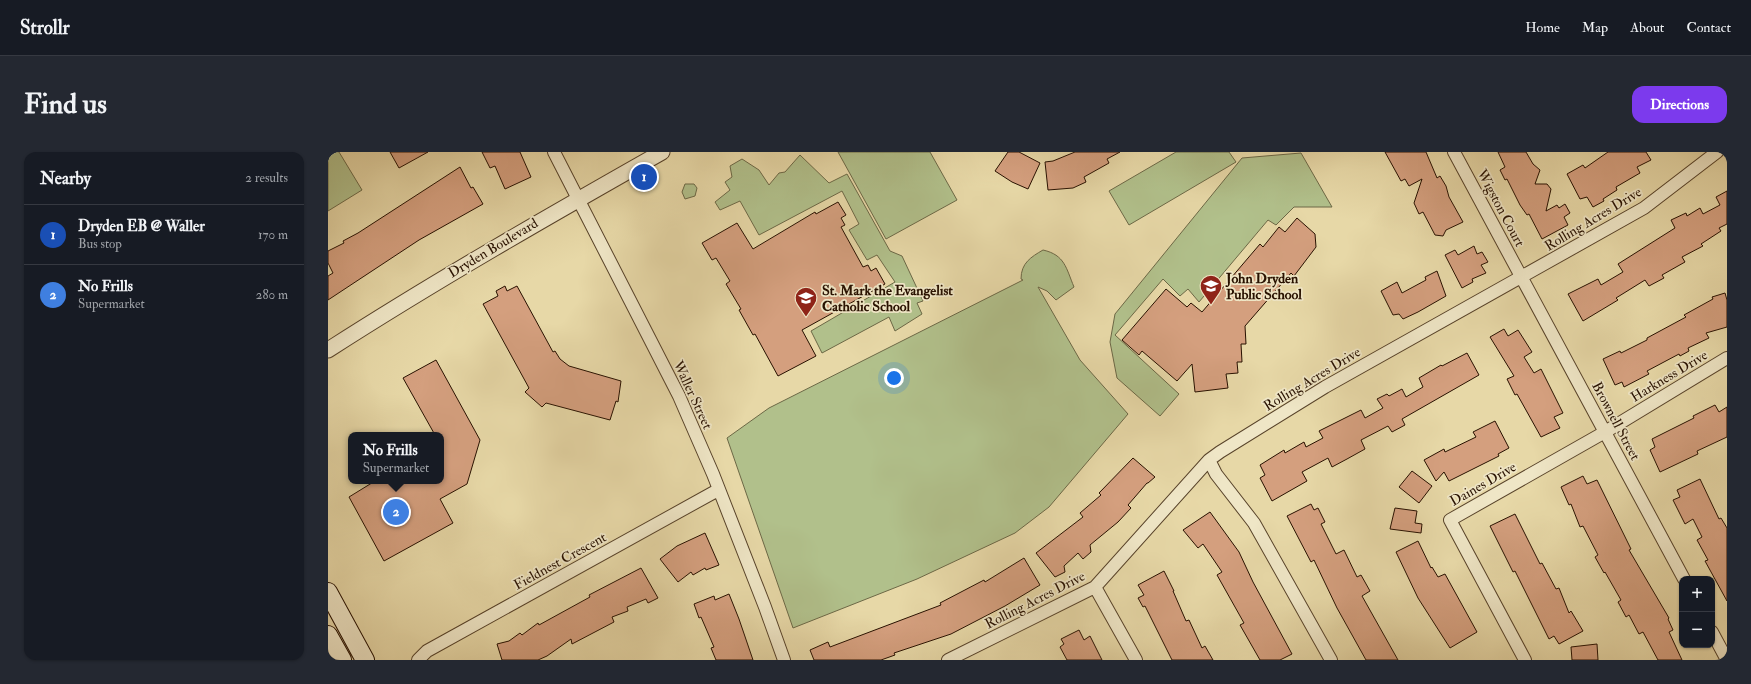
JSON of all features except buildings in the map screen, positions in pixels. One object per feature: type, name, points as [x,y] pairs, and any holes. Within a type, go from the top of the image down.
[{"type":"main road","points":[[328,592],[365,660]]},
{"type":"main road","points":[[328,635],[342,660]]},
{"type":"street","name":"Waller Street","points":[[554,152],[579,198],[679,396],[713,474],[784,660]]},
{"type":"street","name":"Dryden Boulevard","points":[[328,350],[403,302],[579,198],[662,152]]},
{"type":"street","name":"Wigston Court","points":[[1454,152],[1521,278]]},
{"type":"street","name":"Rolling Acres Drive","points":[[948,660],[1095,587],[1209,460],[1325,387],[1644,208],[1717,152]]},
{"type":"street","name":"Brownell Street","points":[[1521,278],[1682,576]]},
{"type":"street","name":"Harkness Drive","points":[[1605,432],[1727,358]]},
{"type":"street","name":"Daines Drive","points":[[1525,660],[1450,520],[1605,432]]},
{"type":"street","points":[[1209,460],[1216,474],[1254,523],[1331,660]]},
{"type":"street","name":"Fieldnest Crescent","points":[[418,660],[426,651],[718,490]]},
{"type":"street","points":[[1095,587],[1136,660]]},
{"type":"street","points":[[1715,638],[1727,660]]},
{"type":"green space","points":[[328,152],[339,152],[362,190],[328,211]]},
{"type":"green space","points":[[838,152],[930,152],[957,200],[886,239]]},
{"type":"green space","points":[[1176,152],[1229,152],[1236,162],[1129,225],[1109,191]]},
{"type":"green space","points":[[1301,153],[1332,207],[1294,207],[1276,225],[1268,220],[1199,302],[1188,289],[1180,296],[1163,279],[1115,335],[1179,394],[1160,416],[1117,378],[1110,342],[1115,314],[1242,158]]},
{"type":"green space","points":[[800,155],[829,183],[847,174],[890,251],[902,256],[923,301],[917,303],[922,314],[895,331],[889,317],[822,353],[811,331],[895,282],[877,255],[867,260],[849,230],[859,224],[842,191],[759,235],[740,201],[720,210],[715,202],[730,190],[725,182],[732,177],[730,166],[742,159],[759,170],[769,185],[779,173],[785,172]]},
{"type":"green space","points":[[685,184],[694,184],[697,188],[695,196],[685,199],[682,192]]},
{"type":"green space","points":[[1043,250],[1056,255],[1064,263],[1074,287],[1056,300],[1047,291],[1038,287],[1080,360],[1128,414],[1049,507],[1015,533],[917,579],[793,628],[727,438],[769,408],[1023,280],[1021,279],[1021,273],[1025,265],[1031,258]]},
{"type":"place","name":"Dryden EB @ Waller","points":[[644,177]]},
{"type":"place","name":"John Dryden Public School","points":[[1211,306]]},
{"type":"place","name":"St. Mark the Evangelist Catholic School","points":[[806,318]]},
{"type":"place","name":"No Frills","points":[[396,512]]}]
